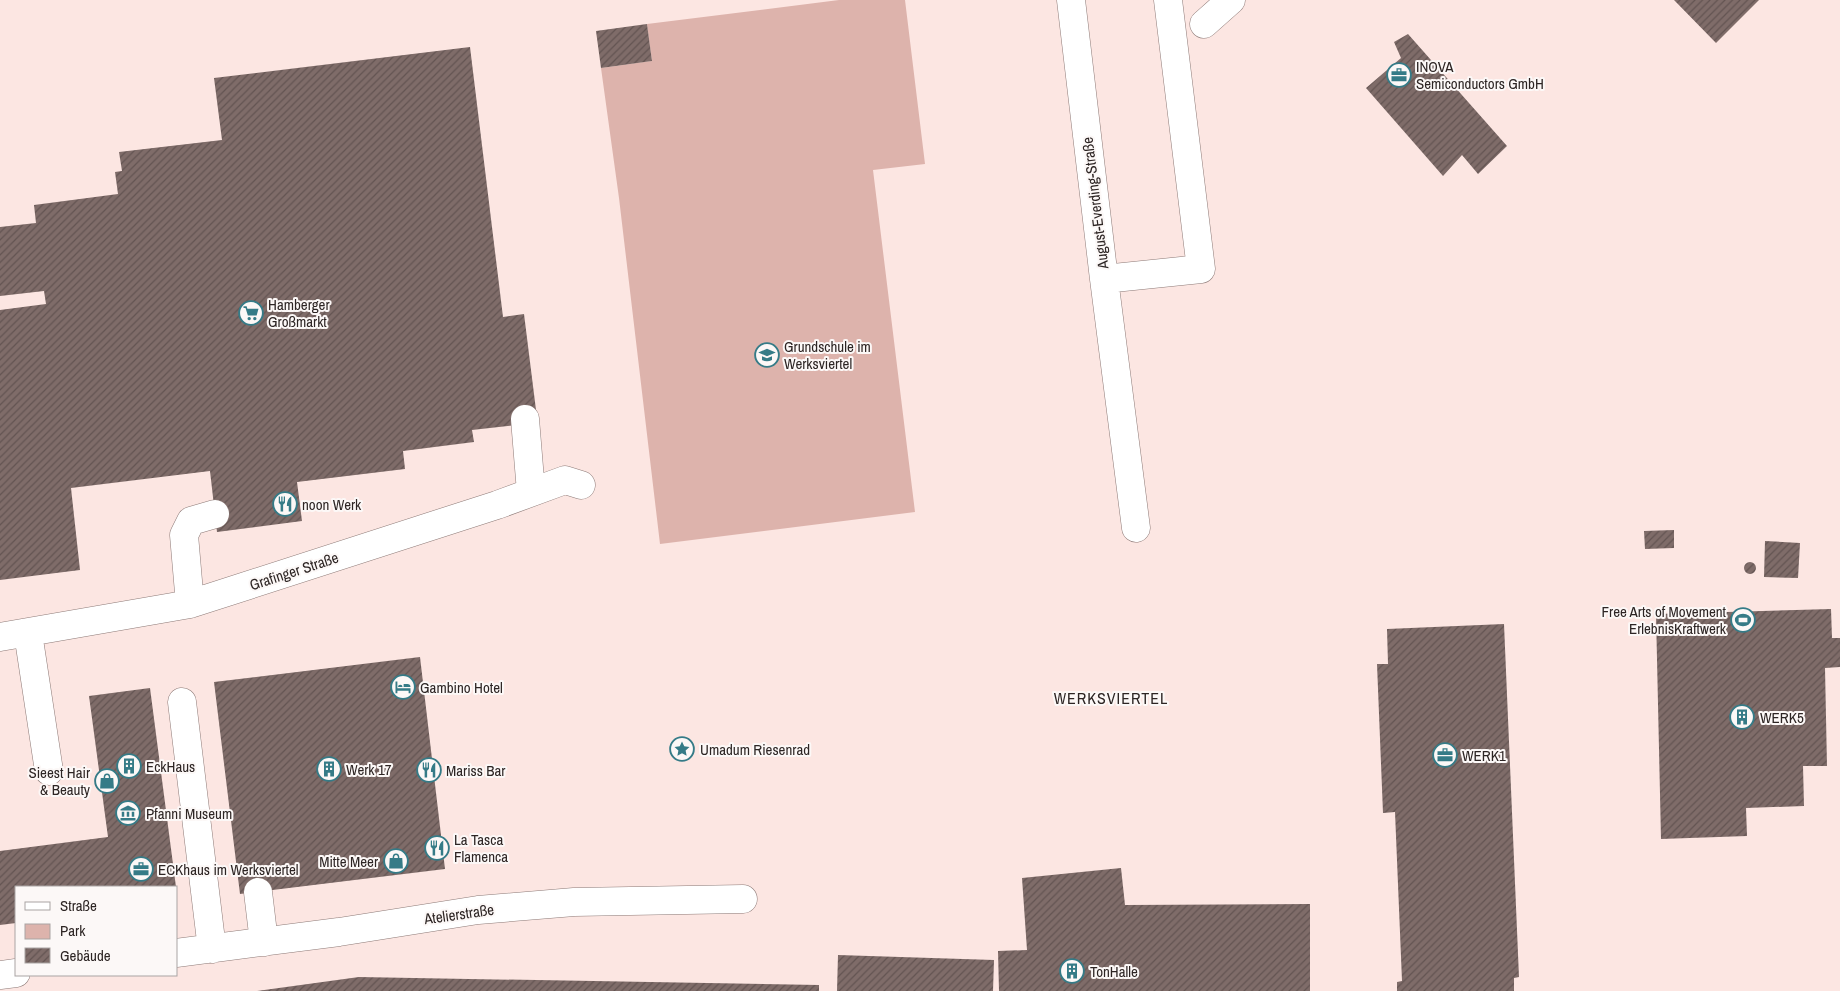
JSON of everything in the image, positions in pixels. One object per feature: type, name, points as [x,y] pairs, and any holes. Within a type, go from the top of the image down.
[{"type":"street","name":"August-Everding-Straße","points":[[1071,0],[1104,279],[1201,268],[1168,0]]},
{"type":"street","points":[[1204,24],[1231,0]]},
{"type":"street","points":[[1104,279],[1136,528]]},
{"type":"street","points":[[525,419],[531,492]]},
{"type":"street","name":"Grafinger Straße","points":[[0,637],[190,604],[566,480],[581,485]]},
{"type":"street","points":[[190,604],[184,535],[191,521],[215,514]]},
{"type":"street","points":[[28,633],[50,771]]},
{"type":"street","points":[[182,702],[212,949]]},
{"type":"street","points":[[258,892],[264,942]]},
{"type":"street","name":"Atelierstraße","points":[[178,953],[478,910],[574,902],[744,899]]},
{"type":"street","points":[[0,975],[15,973]]},
{"type":"green space","name":"Grundschule im Werksviertel","points":[[839,0],[905,0],[925,164],[873,170],[915,512],[660,544],[619,198],[601,68],[652,61],[647,24]]},
{"type":"building","points":[[1674,0],[1759,0],[1716,43]]},
{"type":"building","points":[[647,24],[652,61],[601,68],[596,31]]},
{"type":"building","points":[[1408,34],[1507,146],[1478,174],[1462,155],[1443,176],[1366,88],[1401,58],[1394,42]]},
{"type":"building","name":"Hamberger Großmarkt","points":[[470,47],[503,317],[524,314],[537,418],[516,425],[472,430],[474,442],[403,451],[405,469],[297,482],[302,521],[217,532],[210,471],[71,488],[80,570],[0,580],[0,310],[46,304],[44,291],[0,296],[0,227],[36,223],[34,205],[118,194],[115,172],[122,171],[119,152],[222,140],[214,78]]},
{"type":"building","points":[[1674,530],[1674,548],[1645,549],[1644,531]]},
{"type":"building","points":[[1765,541],[1800,543],[1798,578],[1764,577]]},
{"type":"building","points":[[1748,562],[1752,562],[1756,568],[1752,574],[1748,574],[1744,570],[1744,566]]},
{"type":"building","name":"WERK5","points":[[1831,609],[1832,638],[1840,638],[1840,667],[1825,668],[1827,766],[1803,766],[1804,806],[1746,808],[1747,836],[1661,839],[1656,614]]},
{"type":"building","name":"WERK1","points":[[1504,624],[1519,977],[1514,978],[1514,991],[1397,991],[1397,982],[1402,981],[1395,812],[1383,813],[1377,664],[1388,664],[1387,629]]},
{"type":"building","name":"Werk 17","points":[[420,657],[445,869],[240,894],[214,682]]},
{"type":"building","name":"EckHaus","points":[[150,688],[176,886],[15,886],[15,923],[0,925],[0,851],[108,837],[89,696]]},
{"type":"building","points":[[1121,868],[1125,905],[1310,904],[1310,991],[999,991],[998,951],[1027,950],[1022,878]]},
{"type":"building","points":[[838,955],[994,960],[993,991],[837,991]]},
{"type":"building","points":[[359,977],[819,985],[819,991],[257,991]]},
{"type":"place","name":"INOVA Semiconductors GmbH","points":[[1399,75]]},
{"type":"place","name":"Hamberger Großmarkt","points":[[251,313]]},
{"type":"place","name":"Grundschule im Werksviertel","points":[[767,355]]},
{"type":"place","name":"noon Werk","points":[[285,504]]},
{"type":"place","name":"Free Arts of Movement ErlebnisKraftwerk","points":[[1743,620]]},
{"type":"place","name":"Gambino Hotel","points":[[403,687]]},
{"type":"place","name":"WERK5","points":[[1742,717]]},
{"type":"place","name":"Umadum Riesenrad","points":[[682,749]]},
{"type":"place","name":"WERK1","points":[[1445,755]]},
{"type":"place","name":"EckHaus","points":[[129,766]]},
{"type":"place","name":"Werk 17","points":[[329,769]]},
{"type":"place","name":"Mariss Bar","points":[[429,770]]},
{"type":"place","name":"Sieest Hair & Beauty","points":[[107,781]]},
{"type":"place","name":"Pfanni Museum","points":[[128,813]]},
{"type":"place","name":"La Tasca Flamenca","points":[[437,848]]},
{"type":"place","name":"Mitte Meer","points":[[396,861]]},
{"type":"place","name":"ECKhaus im Werksviertel","points":[[141,869]]},
{"type":"place","name":"TonHalle","points":[[1072,971]]},
{"type":"district","name":"WERKSVIERTEL","points":[[1111,698]]}]
